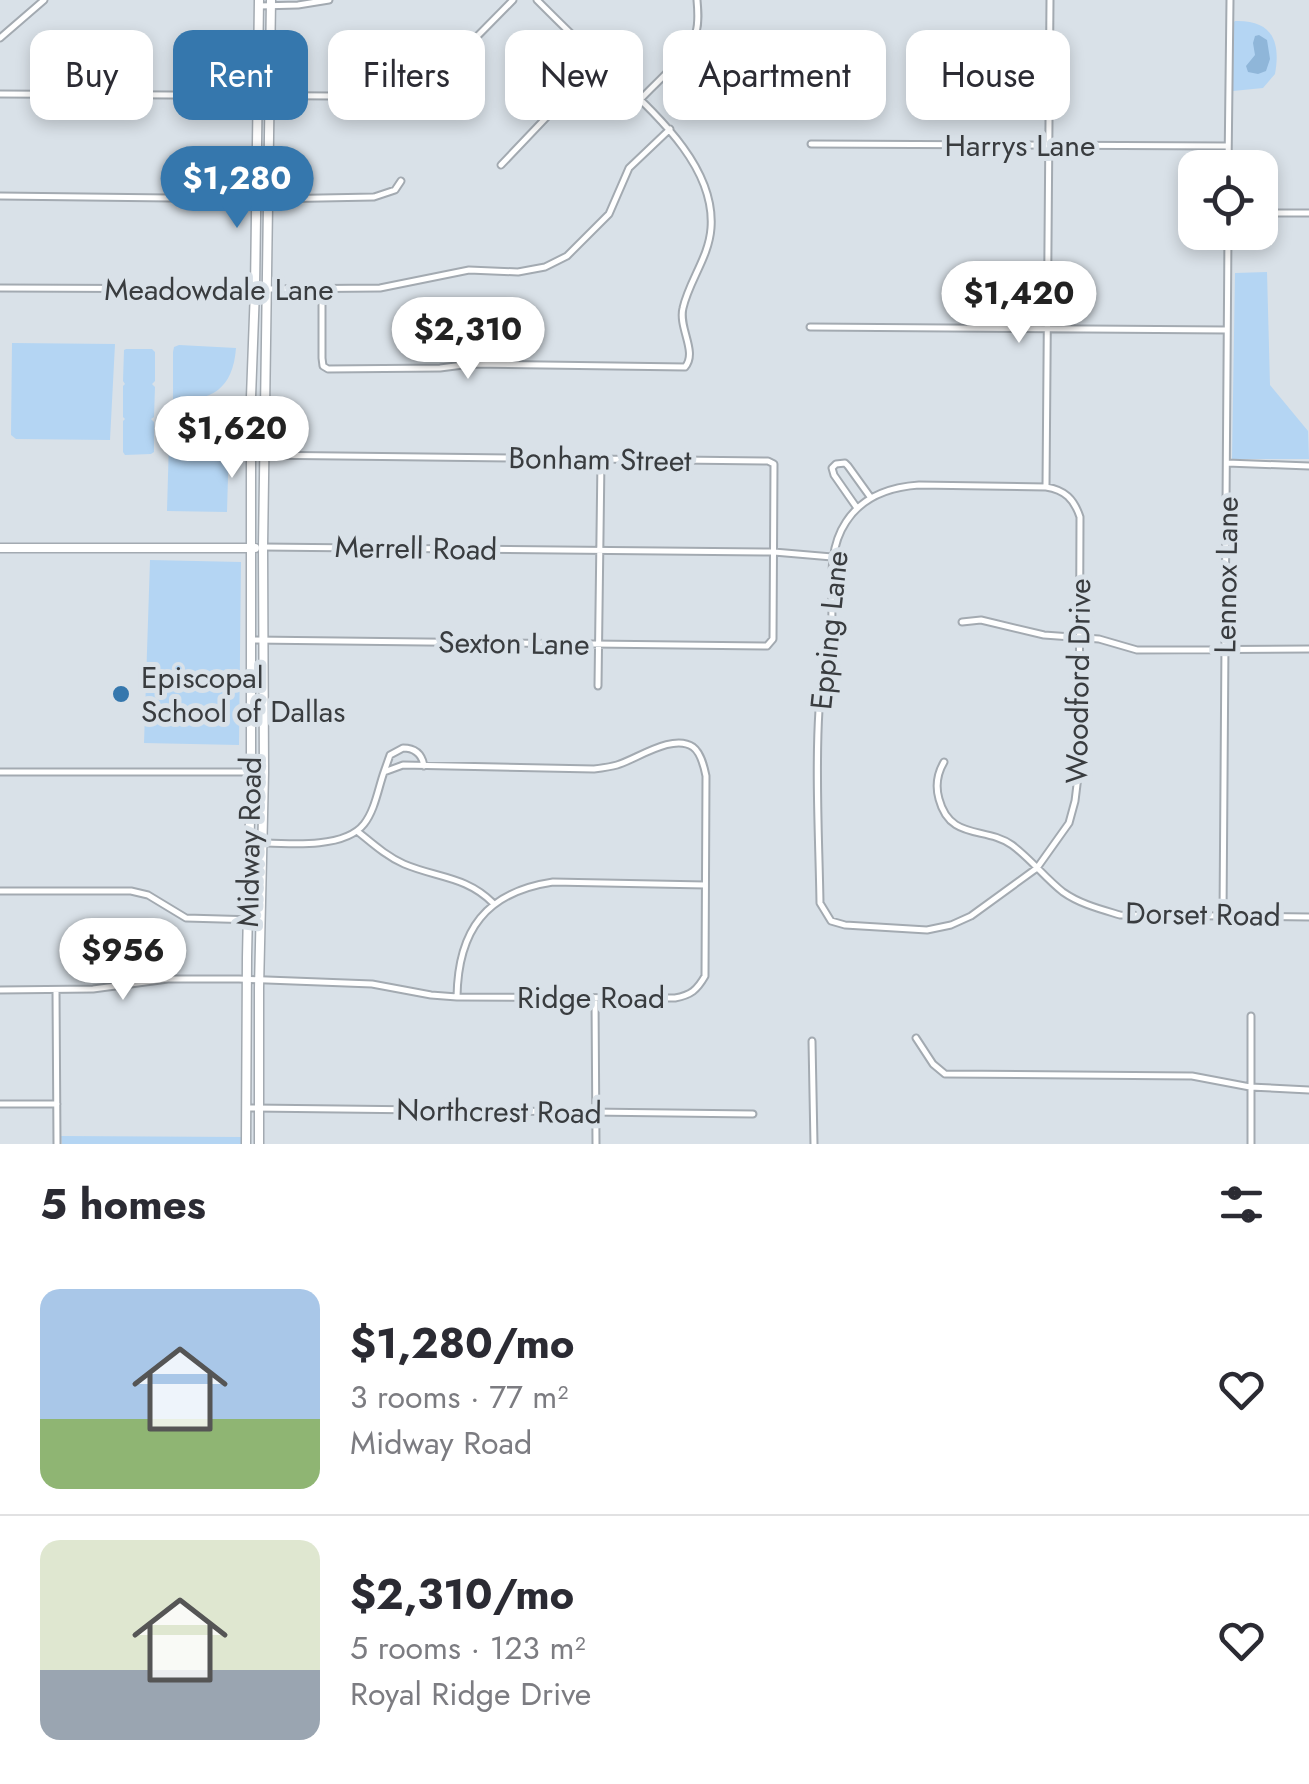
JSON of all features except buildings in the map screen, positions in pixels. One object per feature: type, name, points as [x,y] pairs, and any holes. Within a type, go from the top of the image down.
[{"type":"main road","name":"Midway Road","points":[[259,3],[259,30]]},
{"type":"main road","name":"Midway Road","points":[[271,3],[271,30]]},
{"type":"main road","name":"Midway Road","points":[[246,1144],[258,120]]},
{"type":"main road","name":"Midway Road","points":[[259,1144],[264,772],[262,547],[270,120]]},
{"type":"main road","name":"Merrell Road","points":[[0,548],[262,547]]},
{"type":"main road","points":[[251,721],[264,721]]},
{"type":"main road","points":[[246,1076],[259,1076]]},
{"type":"street","points":[[0,38],[44,0]]},
{"type":"street","points":[[259,3],[298,5],[329,0]]},
{"type":"street","points":[[483,30],[513,0]]},
{"type":"street","points":[[537,0],[567,30]]},
{"type":"street","points":[[643,97],[691,41],[696,30],[698,0]]},
{"type":"street","points":[[1046,487],[1050,0]]},
{"type":"street","points":[[1228,150],[1230,0]]},
{"type":"street","points":[[0,94],[173,95]]},
{"type":"street","points":[[322,290],[322,358],[328,369],[470,364],[685,367],[691,358],[682,314],[709,240],[711,216],[692,160],[670,129],[643,103]]},
{"type":"street","points":[[501,165],[543,120]]},
{"type":"street","name":"Meadowdale Lane","points":[[0,288],[380,288],[469,270],[518,272],[545,267],[567,256],[609,214],[628,168],[670,129]]},
{"type":"street","name":"Harrys Lane","points":[[811,144],[1228,146]]},
{"type":"street","points":[[0,196],[374,197],[395,190],[402,181]]},
{"type":"street","points":[[1278,212],[1309,213]]},
{"type":"street","name":"Lennox Lane","points":[[1223,917],[1228,250]]},
{"type":"street","points":[[810,328],[1228,330]]},
{"type":"street","name":"Bonham Street","points":[[251,455],[774,464],[773,639]]},
{"type":"street","points":[[598,686],[600,459]]},
{"type":"street","points":[[1227,463],[1309,466]]},
{"type":"street","points":[[857,508],[834,475],[832,468],[836,464],[848,466],[871,498]]},
{"type":"street","name":"Epping Lane","points":[[820,892],[818,714],[832,631],[832,558],[844,524],[871,498],[904,486],[1046,487]]},
{"type":"street","name":"Woodford Drive","points":[[820,892],[820,903],[832,921],[938,929],[970,916],[1037,868],[1069,823],[1079,768],[1080,517],[1064,492],[1046,487]]},
{"type":"street","name":"Merrell Road","points":[[262,547],[774,552],[832,558]]},
{"type":"street","points":[[962,622],[981,620],[1044,635],[1099,639],[1137,650],[1309,649]]},
{"type":"street","name":"Sexton Lane","points":[[252,640],[767,646],[773,639]]},
{"type":"street","name":"Ridge Road","points":[[0,990],[93,989],[168,979],[372,984],[457,996],[675,998],[689,996],[698,989],[705,976],[706,776],[694,748],[685,744],[664,746],[620,764],[594,769],[424,766]]},
{"type":"street","points":[[249,842],[343,838],[366,821],[390,755],[402,748],[423,759],[424,766],[403,765],[384,772]]},
{"type":"street","name":"Dorset Road","points":[[944,762],[936,789],[946,816],[966,831],[1003,839],[1078,901],[1120,915],[1309,916]]},
{"type":"street","points":[[0,772],[264,772]]},
{"type":"street","points":[[357,831],[404,864],[472,886],[493,903]]},
{"type":"street","points":[[457,996],[459,967],[471,930],[493,903],[520,890],[553,882],[705,885]]},
{"type":"street","points":[[0,891],[131,891],[148,895],[186,918],[260,920]]},
{"type":"street","points":[[56,990],[57,1144]]},
{"type":"street","points":[[595,998],[596,1144]]},
{"type":"street","points":[[1251,1016],[1251,1144]]},
{"type":"street","points":[[916,1038],[933,1064],[945,1074],[1192,1076],[1250,1087],[1309,1090]]},
{"type":"street","points":[[812,1042],[814,1144]]},
{"type":"street","points":[[0,1104],[56,1104]]},
{"type":"street","name":"Northcrest Road","points":[[246,1108],[753,1114]]},
{"type":"shaded area","points":[[1235,21],[1258,24],[1275,42],[1275,74],[1263,88],[1233,91]]},
{"type":"shaded area","points":[[1259,35],[1267,40],[1270,59],[1266,71],[1258,74],[1248,72],[1246,66],[1255,55],[1253,43]]},
{"type":"shaded area","points":[[1267,272],[1270,385],[1308,431],[1309,459],[1232,459],[1235,273]]},
{"type":"shaded area","points":[[12,343],[115,344],[110,440],[16,439],[11,435]]},
{"type":"shaded area","points":[[179,345],[236,348],[225,383],[209,395],[173,401],[173,352]]},
{"type":"shaded area","points":[[126,349],[155,352],[151,454],[123,452]]},
{"type":"shaded area","points":[[170,406],[230,407],[227,512],[167,511]]},
{"type":"shaded area","points":[[150,560],[241,562],[239,745],[144,743]]},
{"type":"shaded area","points":[[61,1136],[241,1137],[241,1144],[62,1144]]},
{"type":"place","name":"Episcopal School of Dallas","points":[[121,694]]}]
